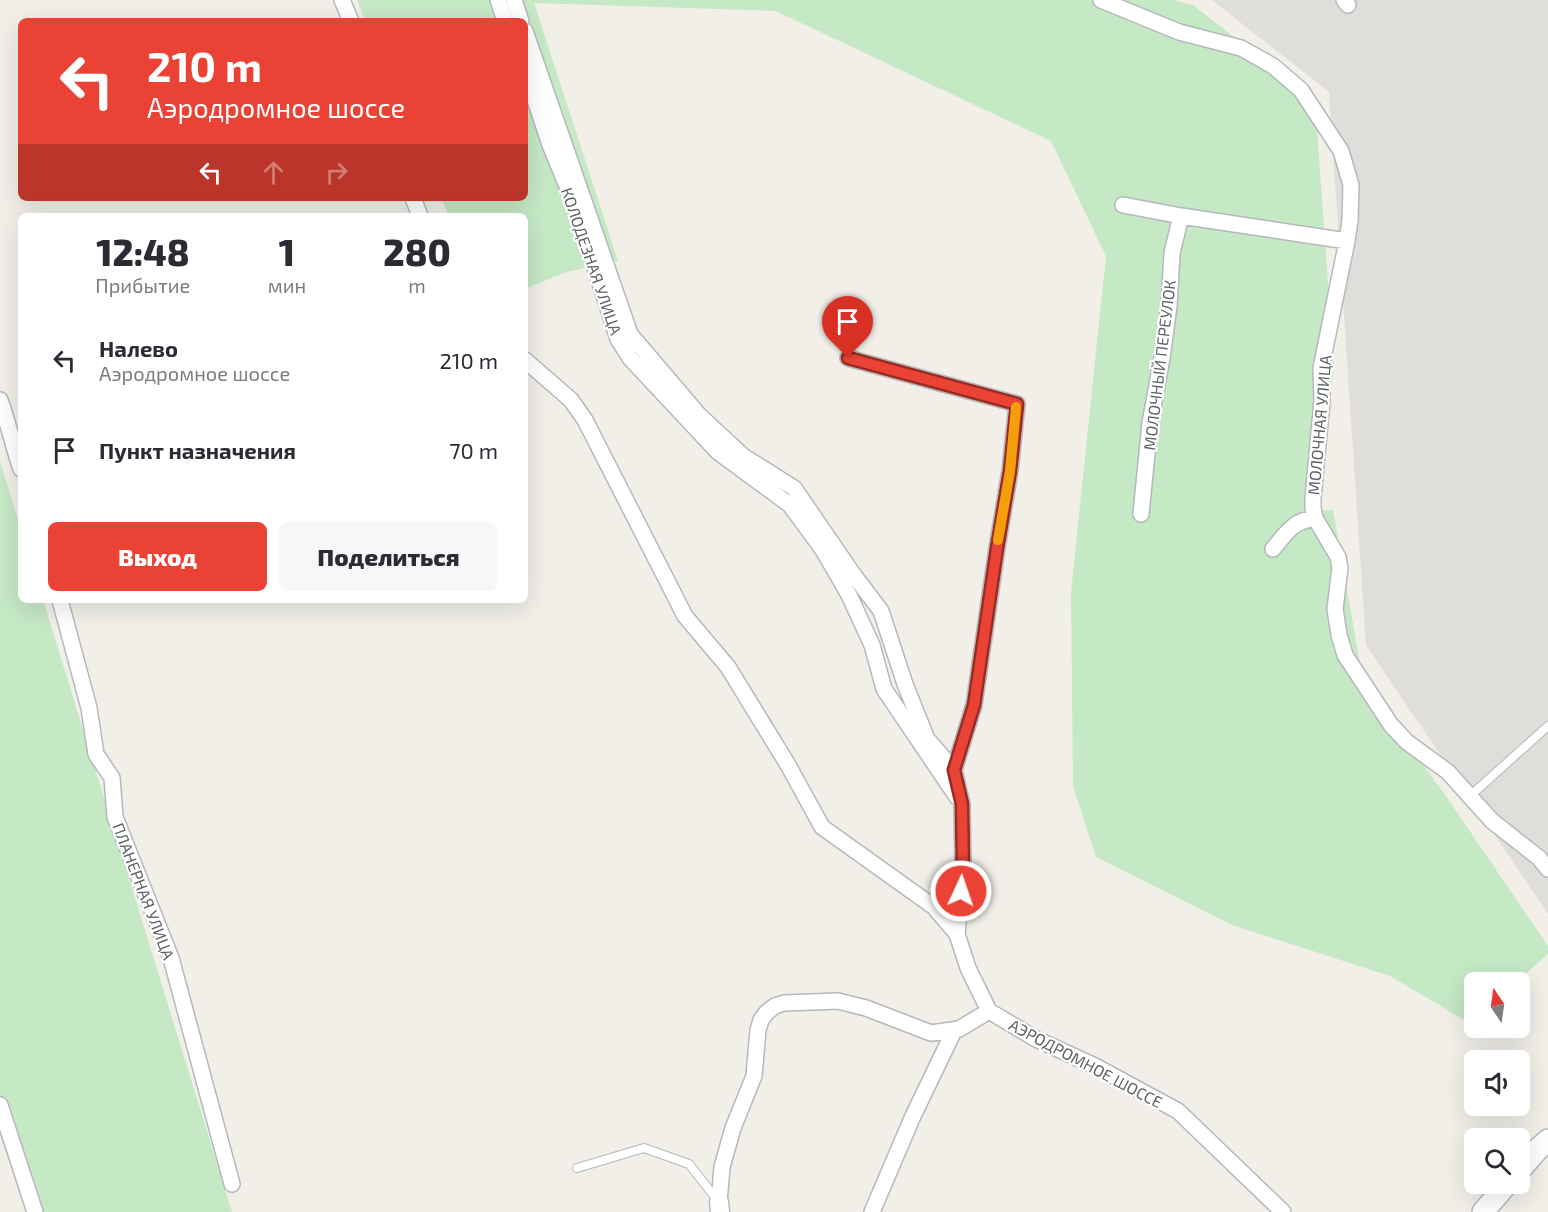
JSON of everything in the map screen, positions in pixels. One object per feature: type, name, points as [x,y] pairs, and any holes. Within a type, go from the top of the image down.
[{"type":"main road","points":[[1530,1158],[1548,1140]]},
{"type":"main road","points":[[1483,1212],[1499,1194]]},
{"type":"street","points":[[342,0],[350,18]]},
{"type":"street","points":[[498,0],[504,18]]},
{"type":"street","points":[[514,0],[520,18]]},
{"type":"street","name":"МОЛОЧНАЯ УЛИЦА","points":[[1101,0],[1179,32],[1241,48],[1273,66],[1301,90],[1341,151],[1351,185],[1350,221],[1321,368],[1322,401],[1313,508],[1316,518],[1338,557],[1340,568],[1335,609],[1345,655],[1391,725],[1407,742],[1448,772],[1492,821],[1539,858],[1548,869]]},
{"type":"street","name":"КОЛОДЕЗНАЯ УЛИЦА","points":[[528,40],[630,334],[699,415],[743,456],[794,488]]},
{"type":"street","name":"КОЛОДЕЗНАЯ УЛИЦА","points":[[528,79],[550,145],[574,203],[618,339],[630,358],[718,452],[790,505],[823,550],[849,595],[872,645],[884,689],[962,804]]},
{"type":"street","points":[[1123,205],[1347,241]]},
{"type":"street","name":"МОЛОЧНЫЙ ПЕРЕУЛОК","points":[[1141,514],[1150,423],[1169,306],[1172,253],[1181,216]]},
{"type":"street","points":[[848,358],[1017,404],[1010,471],[974,705],[954,770]]},
{"type":"street","points":[[528,363],[571,400],[585,420],[686,616],[728,667],[788,765],[822,827],[934,907],[957,934]]},
{"type":"street","points":[[0,400],[18,460]]},
{"type":"street","name":"АЭРОДРОМНОЕ ШОССЕ","points":[[794,488],[881,611],[905,684],[927,739],[954,770],[962,804],[963,869],[957,934],[968,968],[989,1011],[1036,1039],[1095,1066],[1178,1111],[1283,1212]]},
{"type":"street","points":[[1273,549],[1293,525],[1316,518]]},
{"type":"street","name":"ПЛАНЕРНАЯ УЛИЦА","points":[[61,603],[89,708],[96,754],[111,778],[115,817],[171,958],[232,1184]]},
{"type":"street","points":[[719,1207],[722,1167],[733,1128],[754,1077],[758,1030],[761,1020],[775,1006],[784,1003],[838,1001],[866,1008],[930,1033],[959,1029],[989,1011]]},
{"type":"street","points":[[872,1212],[953,1030]]},
{"type":"street","points":[[0,1105],[35,1212]]},
{"type":"lane","points":[[1470,796],[1548,726]]},
{"type":"lane","points":[[577,1168],[644,1148],[689,1164],[719,1207]]},
{"type":"shaded area","points":[[1212,0],[1548,0],[1548,914],[1366,645],[1329,92]]},
{"type":"green space","points":[[357,0],[1173,0],[1193,5],[1315,100],[1334,368],[1312,510],[1333,510],[1363,681],[1450,802],[1548,946],[1548,954],[1527,972],[1464,972],[1464,1020],[1390,976],[1232,925],[1096,857],[1073,786],[1071,592],[1106,256],[1051,141],[776,11],[534,3],[618,261],[566,272],[528,288],[528,213],[448,213],[442,201],[528,201],[528,18],[364,18]]},
{"type":"green space","points":[[0,461],[18,519],[18,603],[44,603],[232,1212],[32,1212],[0,1132]]},
{"type":"slow traffic","points":[[998,540],[1010,471],[1016,407]]},
{"type":"route","points":[[848,358],[1017,404],[1010,471],[974,705],[954,770],[962,804],[961,891]]}]
